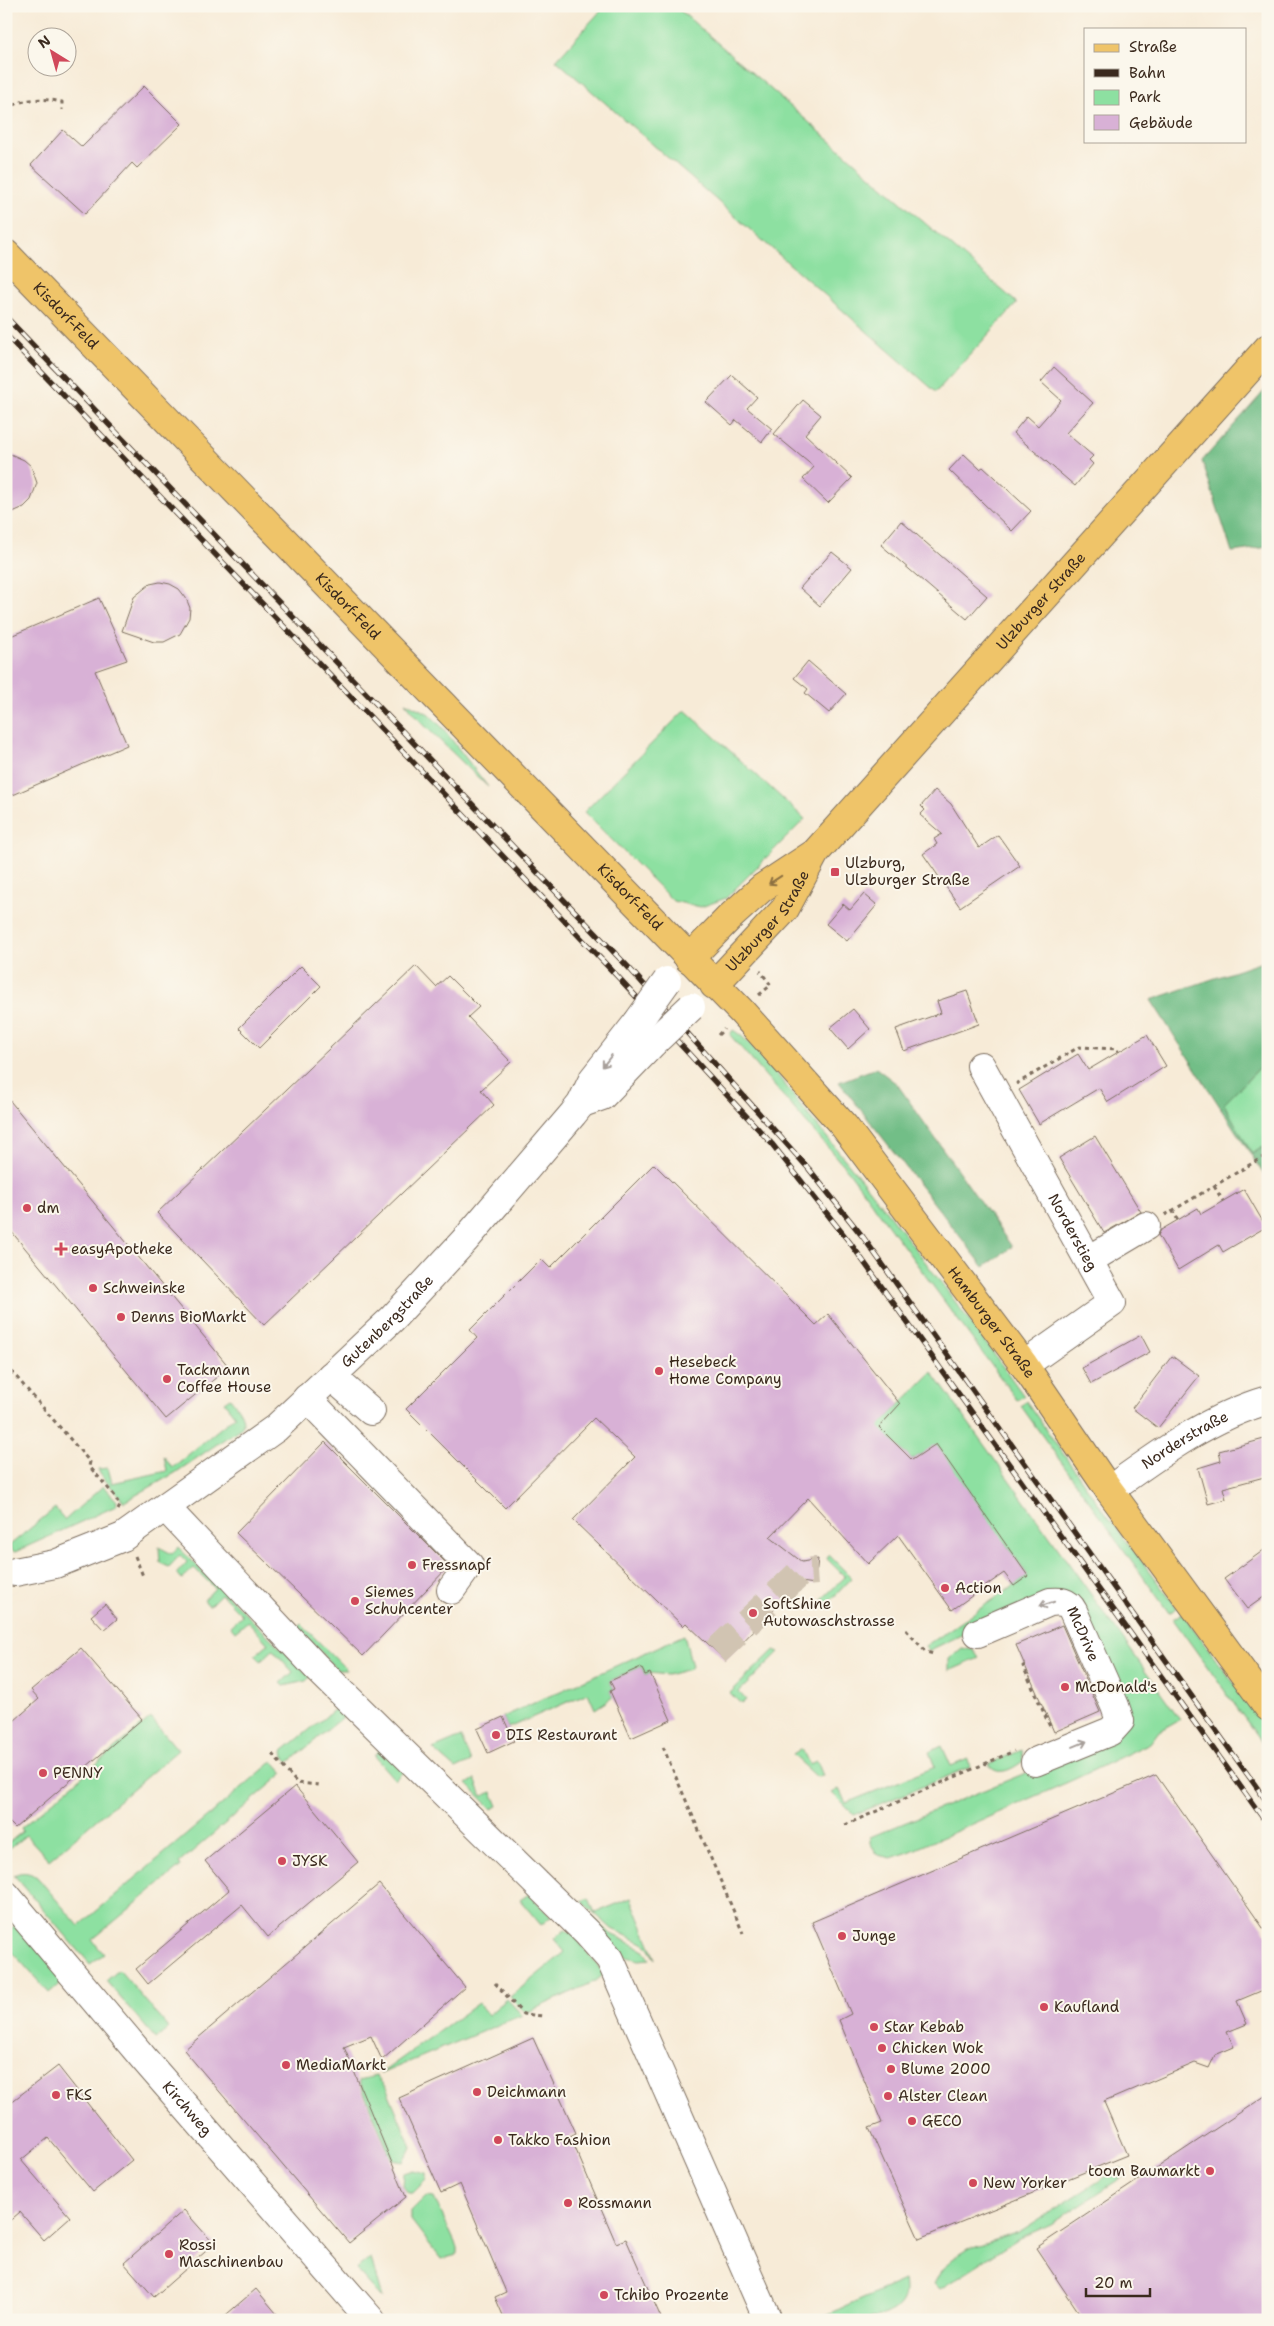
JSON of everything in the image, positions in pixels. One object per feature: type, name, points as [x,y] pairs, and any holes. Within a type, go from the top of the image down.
[{"type":"main road","name":"Kisdorf-Feld","points":[[6,254],[689,960]]},
{"type":"main road","name":"Ulzburger Straße","points":[[714,985],[785,909],[815,853],[1268,348]]},
{"type":"main road","name":"Ulzburger Straße","points":[[689,960],[729,918],[762,888],[815,853]]},
{"type":"main road","name":"Hamburger Straße","points":[[689,960],[741,1011],[844,1126],[1024,1365],[1109,1490],[1268,1707]]},
{"type":"street","name":"Gutenbergstraße","points":[[11,1574],[55,1564],[123,1537],[276,1428],[392,1319],[466,1240],[581,1104],[602,1096],[646,1032],[668,981],[689,960]]},
{"type":"street","name":"Gutenbergstraße","points":[[646,1032],[691,1007],[714,985]]},
{"type":"street","name":"Norderstieg","points":[[981,1066],[1112,1303],[1024,1365]]},
{"type":"street","points":[[1089,1260],[1146,1226]]},
{"type":"street","points":[[331,1376],[371,1411]]},
{"type":"street","points":[[307,1398],[469,1565],[451,1590]]},
{"type":"street","name":"Norderstraße","points":[[1109,1490],[1169,1447],[1249,1406],[1268,1400]]},
{"type":"street","points":[[166,1508],[316,1667],[587,1933],[610,1959],[768,2320]]},
{"type":"street","name":"McDrive","points":[[978,1633],[1050,1602],[1060,1601],[1068,1604],[1073,1611],[1119,1716],[1120,1721],[1111,1731],[1027,1756]]},
{"type":"street","name":"Kirchweg","points":[[6,1895],[145,2060],[371,2320]]},
{"type":"path","points":[[6,110],[17,102],[47,99],[62,102],[62,110]]},
{"type":"path","points":[[998,1094],[1079,1047],[1117,1049],[1118,1052]]},
{"type":"path","points":[[1146,1226],[1268,1154]]},
{"type":"path","points":[[1214,1186],[1223,1201]]},
{"type":"path","points":[[1172,1210],[1178,1220]]},
{"type":"path","points":[[6,1365],[90,1462],[89,1466],[114,1495],[120,1506]]},
{"type":"path","points":[[134,1553],[143,1576]]},
{"type":"path","points":[[906,1630],[926,1652],[934,1654]]},
{"type":"path","points":[[1025,1665],[1053,1735]]},
{"type":"path","points":[[663,1747],[743,1933]]},
{"type":"path","points":[[272,1754],[297,1783],[320,1785]]},
{"type":"path","points":[[845,1825],[1027,1756]]},
{"type":"path","points":[[495,1983],[523,2014],[544,2016]]},
{"type":"green space","points":[[605,6],[675,6],[1017,303],[936,392],[556,60]]},
{"type":"green space","points":[[1268,387],[1268,547],[1232,552],[1202,461]]},
{"type":"green space","points":[[405,702],[429,714],[442,727],[488,787],[423,724]]},
{"type":"green space","points":[[685,710],[805,819],[726,898],[701,907],[673,901],[584,812]]},
{"type":"green space","points":[[1268,960],[1268,1059],[1224,1104],[1252,1154],[1268,1144],[1268,1181],[1151,1000]]},
{"type":"green space","points":[[733,1030],[752,1045],[863,1181],[945,1287],[1024,1396],[1017,1400],[849,1172],[730,1035]]},
{"type":"green space","points":[[1268,1059],[1268,1144],[1252,1154],[1224,1104]]},
{"type":"green space","points":[[876,1068],[897,1084],[1012,1247],[984,1267],[839,1082]]},
{"type":"green space","points":[[932,1372],[1180,1719],[1159,1731],[1150,1743],[1075,1779],[909,1852],[891,1858],[878,1855],[870,1843],[870,1837],[1113,1737],[1079,1610],[984,1624],[928,1651],[925,1646],[1028,1576],[936,1445],[912,1460],[878,1427]]},
{"type":"green space","points":[[230,1398],[242,1415],[242,1427],[175,1473],[124,1502],[100,1474],[98,1469],[108,1468],[112,1483],[167,1471],[164,1456],[172,1468],[235,1416],[224,1402]]},
{"type":"green space","points":[[1026,1401],[1100,1506],[1177,1608],[1169,1613],[1021,1406]]},
{"type":"green space","points":[[103,1486],[117,1501],[116,1506],[15,1552],[11,1550],[10,1545],[55,1508],[65,1520]]},
{"type":"green space","points":[[159,1547],[172,1554],[178,1547],[310,1677],[306,1681],[284,1686],[281,1683],[293,1672],[273,1650],[261,1661],[255,1655],[268,1644],[248,1621],[235,1632],[230,1626],[242,1615],[221,1594],[209,1606],[204,1600],[215,1588],[194,1568],[182,1579],[177,1573],[187,1562],[180,1555],[169,1567],[160,1563]]},
{"type":"green space","points":[[829,1555],[852,1578],[824,1607],[823,1598],[845,1577],[827,1559]]},
{"type":"green space","points":[[1182,1613],[1268,1729],[1268,1751],[1173,1619]]},
{"type":"green space","points":[[301,1624],[346,1670],[337,1670],[298,1627]]},
{"type":"green space","points":[[684,1635],[692,1666],[690,1669],[667,1675],[650,1673],[645,1675],[641,1667],[610,1681],[614,1689],[610,1691],[613,1697],[595,1709],[588,1693],[508,1728],[503,1717]]},
{"type":"green space","points":[[962,1648],[973,1650],[979,1658],[949,1671],[949,1659]]},
{"type":"green space","points":[[774,1650],[779,1652],[739,1692],[746,1700],[741,1704],[730,1693]]},
{"type":"green space","points":[[339,1706],[348,1713],[289,1762],[284,1757],[283,1751]]},
{"type":"green space","points":[[151,1718],[178,1750],[49,1860],[26,1835],[6,1851],[6,1845],[23,1831],[21,1828]]},
{"type":"green space","points":[[461,1737],[471,1762],[456,1769],[433,1749]]},
{"type":"green space","points":[[942,1746],[951,1766],[968,1759],[970,1767],[854,1815],[832,1793],[839,1789],[846,1803],[935,1767],[929,1752]]},
{"type":"green space","points":[[381,1748],[403,1772],[395,1780],[374,1756]]},
{"type":"green space","points":[[802,1749],[809,1764],[817,1761],[823,1776],[817,1777],[793,1755]]},
{"type":"green space","points":[[1022,1750],[1023,1761],[1015,1767],[1005,1771],[996,1771],[988,1764]]},
{"type":"green space","points":[[273,1761],[284,1773],[179,1863],[181,1866],[92,1940],[104,1954],[90,1964],[14,1875],[26,1873],[37,1877],[79,1926]]},
{"type":"green space","points":[[475,1779],[482,1796],[492,1792],[498,1806],[492,1809],[467,1784]]},
{"type":"green space","points":[[529,1894],[551,1917],[541,1925],[520,1900]]},
{"type":"green space","points":[[589,1898],[595,1913],[631,1898],[656,1959],[647,1945],[612,1929],[581,1901]]},
{"type":"green space","points":[[577,1903],[611,1934],[643,1949],[650,1959],[639,1960],[626,1957],[575,1905]]},
{"type":"green space","points":[[18,1924],[66,1978],[49,1993],[6,1945],[6,1931]]},
{"type":"green space","points":[[565,1930],[573,1934],[604,1974],[596,1981],[526,2013],[510,1997],[565,1952],[554,1939]]},
{"type":"green space","points":[[119,1970],[169,2028],[156,2039],[106,1981]]},
{"type":"green space","points":[[507,1999],[522,2015],[380,2074],[478,2003],[488,2015]]},
{"type":"green space","points":[[376,2076],[387,2089],[411,2147],[404,2162],[392,2160],[359,2080]]},
{"type":"green space","points":[[1121,2167],[1127,2174],[1051,2224],[1016,2240],[940,2289],[934,2283],[942,2268],[970,2248],[1019,2232]]},
{"type":"green space","points":[[413,2170],[426,2173],[426,2180],[413,2193],[408,2193],[403,2186],[404,2173]]},
{"type":"green space","points":[[426,2196],[434,2197],[457,2247],[457,2255],[441,2259],[411,2220],[411,2211]]},
{"type":"green space","points":[[371,2258],[382,2299],[355,2269]]},
{"type":"green space","points":[[904,2281],[904,2296],[898,2306],[888,2313],[859,2320],[815,2320]]},
{"type":"building","points":[[144,86],[182,124],[137,168],[132,163],[85,214],[31,165],[63,130],[82,147]]},
{"type":"building","points":[[1054,367],[1093,403],[1066,433],[1093,456],[1089,460],[1093,464],[1075,486],[1013,433],[1027,416],[1038,426],[1061,400],[1041,382]]},
{"type":"building","points":[[732,375],[757,397],[747,408],[772,429],[762,442],[736,420],[732,425],[706,402]]},
{"type":"building","points":[[803,400],[821,415],[805,434],[852,478],[828,503],[803,479],[814,467],[774,434]]},
{"type":"building","points":[[6,452],[24,460],[31,466],[37,483],[31,500],[24,507],[6,515]]},
{"type":"building","points":[[964,454],[980,469],[983,467],[1031,511],[1012,531],[949,470]]},
{"type":"building","points":[[901,521],[987,596],[967,619],[881,545]]},
{"type":"building","points":[[832,552],[852,568],[820,606],[800,588]]},
{"type":"building","points":[[160,582],[170,584],[179,589],[186,598],[190,608],[189,618],[180,634],[164,642],[154,642],[122,631],[134,597],[150,584]]},
{"type":"building","points":[[99,598],[127,660],[95,671],[127,745],[6,798],[6,638]]},
{"type":"building","points":[[808,661],[846,694],[829,713],[805,693],[808,689],[794,678]]},
{"type":"building","points":[[935,790],[951,804],[979,848],[998,835],[1020,866],[960,907],[923,854],[937,844],[934,839],[942,834],[920,815],[925,810],[921,806]]},
{"type":"building","points":[[864,894],[877,905],[847,941],[826,924],[843,904],[850,910]]},
{"type":"building","points":[[301,966],[321,986],[259,1048],[239,1028]]},
{"type":"building","points":[[416,966],[436,987],[448,976],[479,1007],[468,1017],[511,1062],[481,1090],[494,1105],[264,1325],[157,1213]]},
{"type":"building","points":[[967,991],[979,1024],[904,1051],[896,1029],[941,1013],[937,1001]]},
{"type":"building","points":[[853,1009],[870,1029],[848,1049],[830,1028]]},
{"type":"building","points":[[1147,1035],[1166,1066],[1108,1102],[1099,1088],[1039,1124],[1019,1090],[1078,1054],[1088,1070]]},
{"type":"building","points":[[6,1096],[229,1367],[166,1419],[6,1225]]},
{"type":"building","points":[[1095,1136],[1141,1212],[1104,1233],[1059,1158]]},
{"type":"building","name":"Hesebeck Home Company","points":[[654,1164],[816,1325],[828,1314],[900,1404],[879,1427],[912,1460],[936,1444],[1028,1576],[1014,1586],[1004,1573],[952,1610],[898,1535],[868,1564],[808,1498],[770,1537],[802,1562],[818,1559],[815,1584],[801,1582],[725,1660],[686,1623],[683,1626],[573,1520],[635,1457],[594,1418],[505,1508],[406,1409],[477,1338],[470,1330],[541,1259],[550,1268]]},
{"type":"building","points":[[1244,1189],[1266,1227],[1223,1252],[1219,1245],[1178,1270],[1158,1235],[1161,1230],[1198,1208],[1201,1214]]},
{"type":"building","points":[[1141,1335],[1150,1352],[1091,1384],[1082,1368]]},
{"type":"building","points":[[1172,1356],[1199,1376],[1158,1428],[1132,1408]]},
{"type":"building","points":[[1268,1438],[1268,1476],[1223,1488],[1226,1499],[1208,1504],[1198,1468],[1221,1461],[1219,1451]]},
{"type":"building","points":[[325,1442],[449,1566],[363,1656],[236,1533]]},
{"type":"building","points":[[1268,1547],[1268,1594],[1247,1609],[1224,1579]]},
{"type":"building","points":[[105,1604],[117,1619],[104,1630],[91,1616]]},
{"type":"building","name":"McDonald's","points":[[1062,1625],[1100,1712],[1054,1732],[1016,1645]]},
{"type":"building","name":"PENNY","points":[[81,1648],[142,1719],[15,1828],[6,1819],[6,1728],[39,1699],[31,1690]]},
{"type":"building","points":[[641,1667],[645,1675],[650,1673],[671,1720],[631,1738],[610,1691],[614,1689],[610,1681]]},
{"type":"building","name":"DIS Restaurant","points":[[503,1717],[514,1741],[488,1753],[477,1729]]},
{"type":"building","name":"Kaufland","points":[[1156,1775],[1268,1935],[1268,1988],[1237,2001],[1247,2024],[1227,2032],[1234,2047],[1215,2055],[1209,2068],[1195,2063],[1104,2102],[1127,2155],[919,2239],[869,2128],[882,2123],[839,2020],[851,2014],[812,1922]]},
{"type":"building","name":"JYSK","points":[[295,1786],[358,1862],[268,1937],[242,1905],[148,1984],[136,1969],[229,1890],[205,1861]]},
{"type":"building","name":"MediaMarkt","points":[[379,1884],[465,1987],[382,2060],[371,2036],[344,2047],[406,2197],[349,2243],[184,2050]]},
{"type":"building","points":[[533,2038],[576,2133],[570,2136],[616,2243],[626,2239],[662,2320],[505,2320],[495,2297],[506,2292],[460,2184],[441,2193],[399,2098]]},
{"type":"building","points":[[58,2066],[132,2160],[93,2192],[48,2138],[21,2160],[70,2217],[44,2240],[20,2212],[6,2224],[6,2106]]},
{"type":"building","name":"toom Baumarkt","points":[[1268,2094],[1268,2320],[1084,2320],[1036,2248]]},
{"type":"building","name":"Rossi Maschinenbau","points":[[184,2210],[214,2244],[154,2297],[124,2263]]},
{"type":"building","points":[[256,2289],[282,2320],[220,2320]]},
{"type":"tunnel","points":[[716,1652],[801,1572],[817,1571]]},
{"type":"railway","points":[[6,317],[630,969],[809,1169],[863,1237],[1268,1803]]},
{"type":"railway","points":[[6,335],[619,978],[772,1144],[851,1244],[1268,1825]]},
{"type":"place","name":"Ulzburg, Ulzburger Straße","points":[[835,872]]},
{"type":"place","name":"dm","points":[[27,1208]]},
{"type":"place","name":"easyApotheke","points":[[61,1249]]},
{"type":"place","name":"Schweinske","points":[[93,1288]]},
{"type":"place","name":"Denns BioMarkt","points":[[121,1317]]},
{"type":"place","name":"Hesebeck Home Company","points":[[659,1371]]},
{"type":"place","name":"Tackmann Coffee House","points":[[167,1379]]},
{"type":"place","name":"Fressnapf","points":[[412,1565]]},
{"type":"place","name":"Action","points":[[945,1588]]},
{"type":"place","name":"Siemes Schuhcenter","points":[[355,1601]]},
{"type":"place","name":"SoftShine Autowaschstrasse","points":[[753,1613]]},
{"type":"place","name":"McDonald's","points":[[1065,1687]]},
{"type":"place","name":"DIS Restaurant","points":[[496,1735]]},
{"type":"place","name":"PENNY","points":[[43,1773]]},
{"type":"place","name":"JYSK","points":[[282,1861]]},
{"type":"place","name":"Junge","points":[[842,1936]]},
{"type":"place","name":"Kaufland","points":[[1044,2007]]},
{"type":"place","name":"Star Kebab","points":[[874,2027]]},
{"type":"place","name":"Chicken Wok","points":[[882,2048]]},
{"type":"place","name":"MediaMarkt","points":[[286,2065]]},
{"type":"place","name":"Blume 2000","points":[[891,2069]]},
{"type":"place","name":"Deichmann","points":[[477,2092]]},
{"type":"place","name":"FKS","points":[[56,2095]]},
{"type":"place","name":"Alster Clean","points":[[888,2096]]},
{"type":"place","name":"GECO","points":[[912,2121]]},
{"type":"place","name":"Takko Fashion","points":[[498,2140]]},
{"type":"place","name":"toom Baumarkt","points":[[1210,2171]]},
{"type":"place","name":"New Yorker","points":[[973,2183]]},
{"type":"place","name":"Rossmann","points":[[568,2203]]},
{"type":"place","name":"Rossi Maschinenbau","points":[[169,2254]]},
{"type":"place","name":"Tchibo Prozente","points":[[604,2295]]}]
